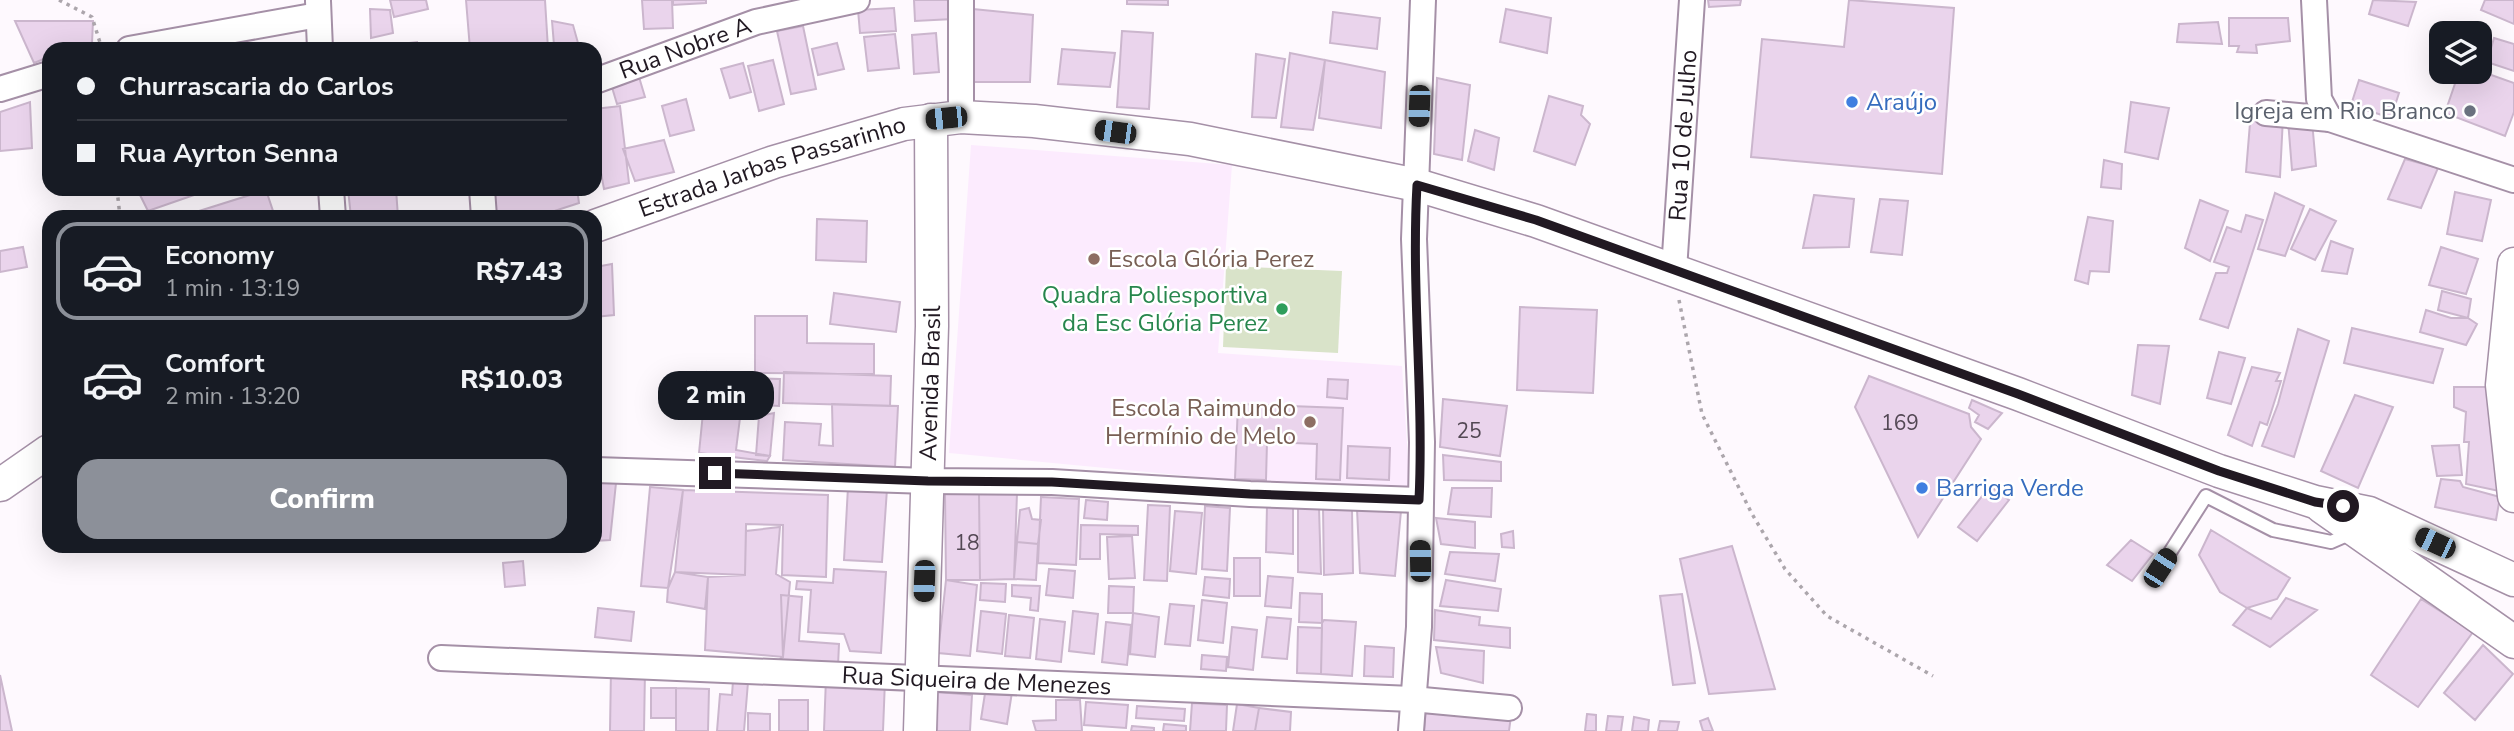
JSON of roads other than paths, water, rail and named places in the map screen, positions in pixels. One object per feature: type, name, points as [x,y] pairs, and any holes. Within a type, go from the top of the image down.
[{"type":"street","name":"Rua Nobre A","points":[[602,78],[756,22],[857,0]]},
{"type":"street","points":[[946,118],[961,0]]},
{"type":"street","points":[[1410,731],[1419,627],[1422,442],[1414,239],[1423,0]]},
{"type":"street","name":"Rua 10 de Julho","points":[[1674,271],[1692,0]]},
{"type":"street","points":[[2314,0],[2319,99],[2330,119]]},
{"type":"street","points":[[161,42],[318,7],[320,42]]},
{"type":"street","points":[[0,89],[42,76]]},
{"type":"street","points":[[2266,113],[2330,119],[2514,180]]},
{"type":"street","name":"Estrada Jarbas Passarinho","points":[[602,224],[845,139],[946,118],[1034,121],[1190,139],[1417,185],[1536,220],[2018,394],[2212,484],[2315,502],[2514,580]]},
{"type":"street","name":"Avenida Brasil","points":[[920,731],[928,481],[946,118]]},
{"type":"street","points":[[2513,282],[2502,385],[2514,496]]},
{"type":"street","points":[[0,485],[42,456]]},
{"type":"street","points":[[602,470],[928,481],[1052,482],[1250,494],[1419,500]]},
{"type":"street","points":[[2362,522],[2514,642]]},
{"type":"street","name":"Rua Siqueira de Menezes","points":[[441,658],[921,681],[1412,699],[1510,708]]},
{"type":"lane","points":[[2160,568],[2212,484],[2273,530],[2331,542],[2362,522]]},
{"type":"place","name":"Araújo","points":[[1852,102]]},
{"type":"place","name":"Igreja em Rio Branco","points":[[2470,111]]},
{"type":"place","name":"Escola Glória Perez","points":[[1094,259]]},
{"type":"place","name":"Quadra Poliesportiva da Esc Glória Perez","points":[[1282,309]]},
{"type":"place","name":"Escola Raimundo Hermínio de Melo","points":[[1310,422]]},
{"type":"place","name":"Barriga Verde","points":[[1922,488]]}]
